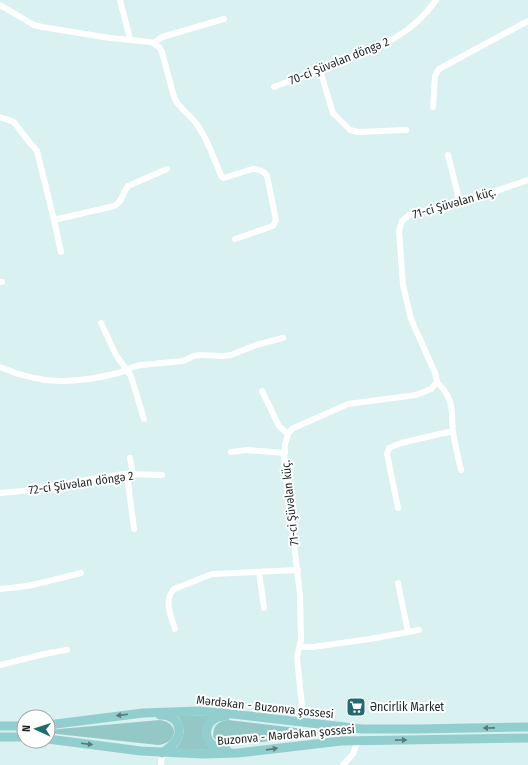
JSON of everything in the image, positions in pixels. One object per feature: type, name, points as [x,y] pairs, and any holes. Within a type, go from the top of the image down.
[{"type":"main road","name":"Mərdəkan - Buzonva şossesi","points":[[56,724],[143,713],[199,711],[257,716],[362,729],[528,727]]},
{"type":"main road","points":[[143,713],[171,717],[178,725],[179,733],[177,740],[172,746],[162,753]]},
{"type":"main road","points":[[255,751],[221,750],[214,747],[209,742],[207,728],[213,719],[221,716],[257,716]]},
{"type":"main road","points":[[0,726],[16,726]]},
{"type":"main road","points":[[0,737],[16,737]]},
{"type":"main road","name":"Buzonva - Mərdəkan şossesi","points":[[56,740],[162,753],[224,754],[320,742],[358,740],[528,738]]},
{"type":"street","points":[[120,0],[130,39]]},
{"type":"street","name":"70-ci Şüvəlan döngə 2","points":[[274,87],[385,45],[412,26],[424,15],[436,0]]},
{"type":"street","points":[[3,4],[34,24],[42,27],[154,43],[159,47],[162,52],[174,98],[198,127],[216,159],[222,177],[224,178],[256,169],[264,172],[267,176],[276,220],[275,223],[273,226],[235,239]]},
{"type":"street","points":[[154,43],[162,37],[224,19]]},
{"type":"street","points":[[433,106],[435,76],[439,70],[528,21]]},
{"type":"street","points":[[320,70],[333,113],[350,130],[358,132],[406,130]]},
{"type":"street","points":[[0,118],[14,122],[37,151],[61,252]]},
{"type":"street","points":[[448,155],[460,203]]},
{"type":"street","points":[[54,220],[119,204],[128,186],[167,169]]},
{"type":"street","name":"71-ci Şüvəlan küç.","points":[[461,470],[453,431],[453,417],[450,403],[445,391],[437,382],[436,373],[415,331],[406,302],[402,279],[399,231],[402,221],[409,215],[460,203],[528,180]]},
{"type":"street","points":[[101,323],[116,355],[131,376],[144,419]]},
{"type":"street","points":[[0,367],[27,377],[71,382],[118,373],[134,366],[183,361],[200,355],[231,355],[256,345],[283,338]]},
{"type":"street","points":[[262,392],[280,426],[288,434],[296,427],[348,404],[416,395],[431,389],[437,382]]},
{"type":"street","points":[[398,508],[387,454],[389,448],[401,443],[453,431]]},
{"type":"street","name":"71-ci Şüvəlan küç.","points":[[288,434],[285,453],[285,472],[298,570],[300,602],[301,640],[297,657],[302,707],[300,722]]},
{"type":"street","points":[[231,452],[246,450],[285,453]]},
{"type":"street","points":[[130,458],[134,529]]},
{"type":"street","name":"72-ci Şüvəlan döngə 2","points":[[0,493],[22,491],[130,474],[162,475]]},
{"type":"street","points":[[175,629],[168,606],[168,601],[174,588],[212,574],[298,570]]},
{"type":"street","points":[[259,572],[264,608]]},
{"type":"street","points":[[0,589],[28,586],[81,573]]},
{"type":"street","points":[[398,583],[408,632]]},
{"type":"street","points":[[300,647],[306,648],[370,640],[419,630]]},
{"type":"street","points":[[0,665],[67,650]]},
{"type":"street","points":[[343,765],[353,754],[358,740]]},
{"type":"street","points":[[161,765],[162,753]]},
{"type":"shaded area","points":[[177,715],[212,716],[205,725],[202,733],[211,750],[175,749],[179,745],[184,732],[180,719]]},
{"type":"shaded area","points":[[160,720],[171,725],[174,733],[170,741],[158,745],[56,734],[56,729]]},
{"type":"shaded area","points":[[228,720],[346,734],[229,745],[220,744],[213,737],[214,729],[221,721]]},
{"type":"place","name":"Əncirlik Market","points":[[356,707]]}]
